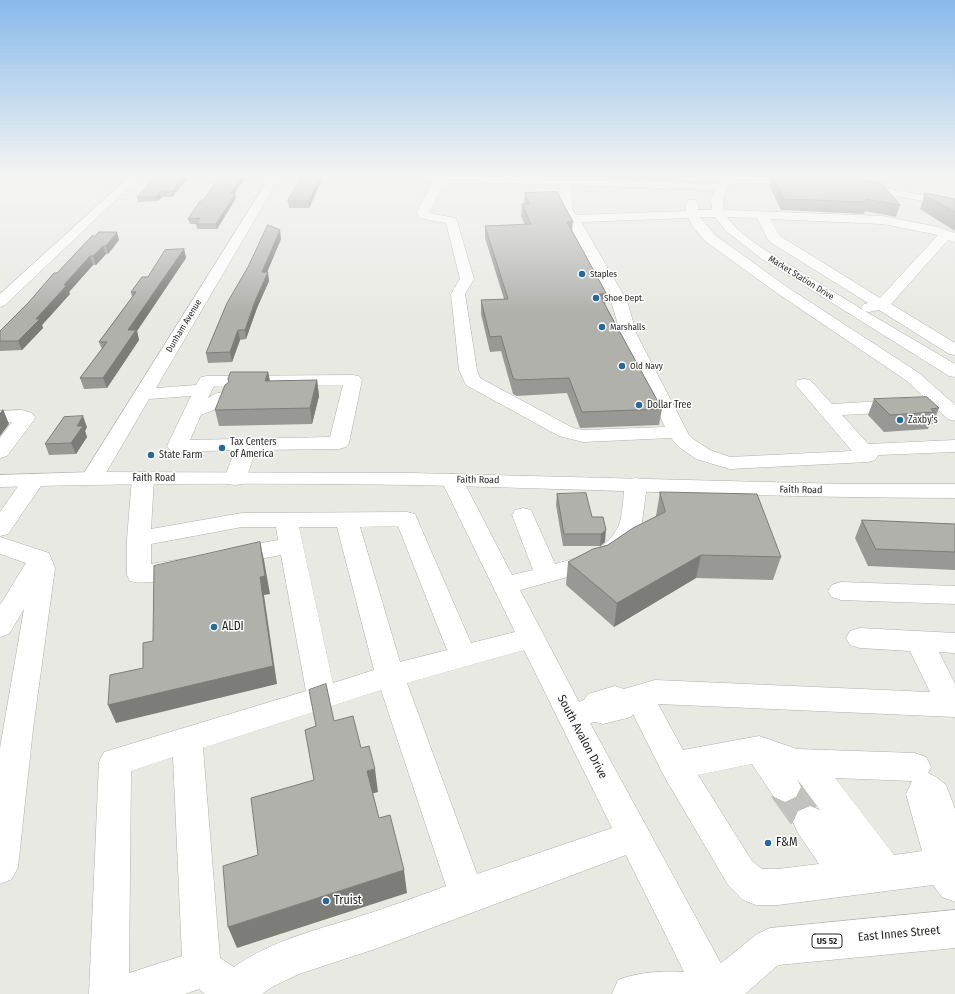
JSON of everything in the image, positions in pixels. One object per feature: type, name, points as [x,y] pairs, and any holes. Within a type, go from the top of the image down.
[{"type":"street","points":[[0,302],[87,221]]},
{"type":"street","name":"Dunham Avenue","points":[[92,478],[248,221]]},
{"type":"street","points":[[451,221],[467,280],[458,294],[468,370],[472,381],[566,432],[583,436],[678,432]]},
{"type":"street","points":[[574,221],[619,301],[629,335],[681,438],[688,446],[714,459],[730,463],[868,456],[804,384]]},
{"type":"street","points":[[696,221],[710,238],[913,377],[949,409]]},
{"type":"street","name":"Market Station Drive","points":[[725,221],[740,237],[758,250],[852,310],[955,372]]},
{"type":"street","points":[[765,221],[775,239],[955,350]]},
{"type":"street","points":[[819,314],[882,305],[950,236],[938,231],[890,221]]},
{"type":"street","name":"Market Station Drive","points":[[912,346],[930,365],[955,383]]},
{"type":"street","points":[[353,380],[339,444],[177,446],[207,381],[223,390],[353,380]]},
{"type":"street","points":[[143,394],[203,390]]},
{"type":"street","points":[[194,411],[212,404],[223,390]]},
{"type":"street","points":[[827,410],[949,409]]},
{"type":"street","points":[[0,417],[25,417],[0,452]]},
{"type":"street","points":[[235,479],[248,444]]},
{"type":"street","points":[[863,450],[955,446]]},
{"type":"street","name":"Faith Road","points":[[0,481],[92,478],[452,480],[845,491],[955,491]]},
{"type":"street","points":[[143,478],[139,539],[139,575],[208,562],[288,532],[347,520],[407,519],[463,656]]},
{"type":"street","points":[[0,530],[34,480]]},
{"type":"street","name":"South Avalon Drive","points":[[452,480],[531,638],[584,712],[634,836],[717,994]]},
{"type":"street","points":[[505,586],[595,561],[622,543],[631,522],[636,485]]},
{"type":"street","points":[[522,515],[547,574]]},
{"type":"street","points":[[139,539],[242,520],[288,532]]},
{"type":"street","points":[[347,520],[390,676],[467,896]]},
{"type":"street","points":[[288,532],[322,698]]},
{"type":"street","points":[[0,545],[40,559]]},
{"type":"street","points":[[0,626],[40,559]]},
{"type":"street","points":[[0,867],[18,729],[43,568],[40,559]]},
{"type":"street","points":[[841,591],[955,595]]},
{"type":"street","points":[[109,994],[115,762],[390,676],[531,638]]},
{"type":"street","points":[[860,638],[955,643]]},
{"type":"street","points":[[919,641],[953,705]]},
{"type":"street","points":[[584,712],[603,712],[621,708],[631,699],[655,692],[953,705]]},
{"type":"street","points":[[631,699],[675,766],[740,873],[756,887],[778,887],[887,874],[951,870]]},
{"type":"street","points":[[0,764],[18,729]]},
{"type":"street","points":[[187,740],[202,969]]},
{"type":"street","points":[[675,766],[759,749],[795,776],[887,874]]},
{"type":"street","points":[[795,776],[915,767]]},
{"type":"street","points":[[810,822],[850,878]]},
{"type":"street","points":[[202,969],[235,992],[248,979],[278,964],[634,836]]},
{"type":"street","name":"East Innes Street","points":[[717,994],[770,947],[955,929]]},
{"type":"street","points":[[124,994],[202,969]]},
{"type":"street","points":[[632,994],[684,992],[717,994]]},
{"type":"building","points":[[198,221],[218,221],[216,224],[196,224]]},
{"type":"building","points":[[530,221],[573,221],[567,222],[606,293],[599,294],[662,409],[582,412],[569,378],[517,380],[513,378],[501,336],[490,337],[481,300],[508,299],[485,226],[531,224]]},
{"type":"building","points":[[268,225],[280,230],[262,272],[268,272],[256,299],[245,330],[238,330],[230,352],[206,353],[227,303],[248,267]]},
{"type":"building","points":[[99,232],[117,232],[106,246],[103,246],[93,256],[90,256],[64,285],[67,285],[36,319],[40,319],[18,341],[0,341],[0,331],[28,303],[54,273],[57,273],[92,236],[95,236]]},
{"type":"building","points":[[184,249],[128,330],[136,330],[103,378],[80,378],[107,342],[99,342],[136,292],[131,292],[142,277],[148,277],[165,250]]},
{"type":"building","points":[[231,372],[268,372],[265,381],[317,380],[310,408],[215,410],[225,385],[229,382],[228,379]]},
{"type":"building","points":[[927,397],[939,408],[931,409],[935,412],[890,415],[874,399]]},
{"type":"building","points":[[83,416],[77,426],[83,426],[71,443],[45,444],[64,417]]},
{"type":"building","points":[[660,492],[757,494],[781,557],[701,555],[617,603],[568,562],[593,549],[608,545],[633,528],[665,512]]},
{"type":"building","points":[[586,493],[592,517],[603,517],[606,530],[601,534],[564,534],[557,494]]},
{"type":"building","points":[[862,520],[955,524],[955,552],[876,549]]},
{"type":"building","name":"ALDI","points":[[260,542],[265,576],[260,577],[273,666],[108,705],[110,675],[143,668],[143,643],[153,641],[154,566]]},
{"type":"building","points":[[326,684],[334,721],[353,716],[361,748],[369,746],[375,769],[367,771],[379,818],[390,815],[404,870],[228,927],[223,866],[258,855],[251,798],[314,780],[305,730],[316,726],[309,690]]},
{"type":"tunnel","points":[[785,787],[810,822]]},
{"type":"place","name":"Staples","points":[[582,274]]},
{"type":"place","name":"Shoe Dept.","points":[[596,298]]},
{"type":"place","name":"Marshalls","points":[[602,327]]},
{"type":"place","name":"Old Navy","points":[[622,366]]},
{"type":"place","name":"Dollar Tree","points":[[639,405]]},
{"type":"place","name":"Zaxby's","points":[[900,420]]},
{"type":"place","name":"Tax Centers of America","points":[[222,448]]},
{"type":"place","name":"State Farm","points":[[151,455]]},
{"type":"place","name":"ALDI","points":[[214,627]]},
{"type":"place","name":"F&M","points":[[768,843]]},
{"type":"place","name":"Truist","points":[[326,901]]}]
